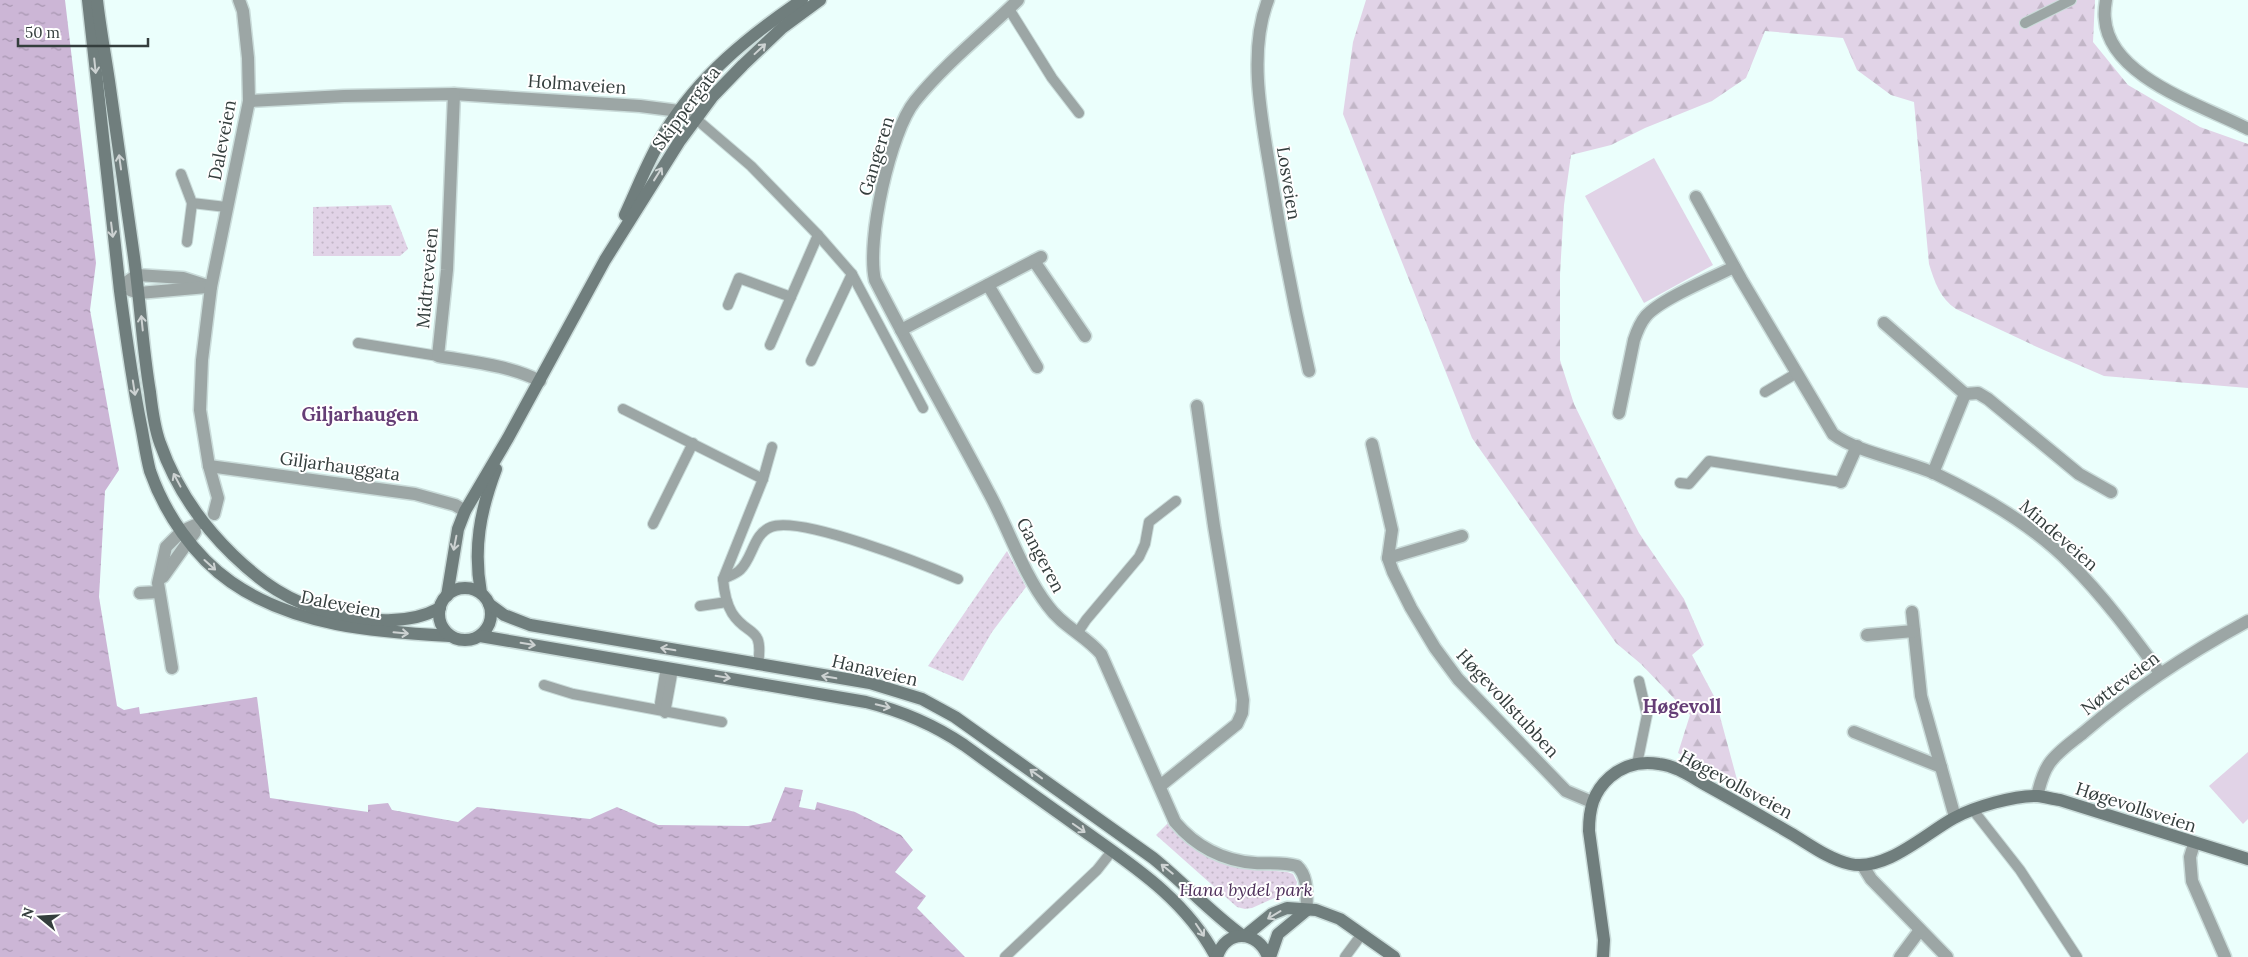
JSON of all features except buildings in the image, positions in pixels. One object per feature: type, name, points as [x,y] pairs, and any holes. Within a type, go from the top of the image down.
[{"type":"main road","name":"Daleveien","points":[[88,0],[105,165],[137,405],[150,470],[171,516],[202,557],[230,581],[266,602],[290,612],[321,621],[399,633],[450,636]]},
{"type":"main road","name":"Daleveien","points":[[97,0],[137,275],[146,368],[159,442],[179,485],[202,522],[216,539],[243,565],[277,592],[300,604],[343,615],[399,621],[425,616],[440,608]]},
{"type":"main road","name":"Skippergata","points":[[447,596],[458,529],[465,511],[540,382],[605,260],[664,133],[698,86],[729,55],[802,0]]},
{"type":"main road","name":"Skippergata","points":[[605,260],[696,118],[742,65],[782,28],[820,0]]},
{"type":"main road","name":"Skippergata","points":[[485,598],[476,556],[482,510],[508,438]]},
{"type":"main road","points":[[468,588],[485,598],[491,622],[480,636],[462,641],[450,636],[441,624],[440,608],[447,596],[460,589],[468,588]]},
{"type":"main road","name":"Hanaveien","points":[[485,598],[504,615],[530,625],[870,684],[906,693],[937,707],[1001,748],[1153,858],[1176,877],[1216,916],[1244,936],[1259,941],[1269,957]]},
{"type":"main road","name":"Hanaveien","points":[[480,636],[866,702],[900,710],[946,732],[1112,851],[1166,893],[1197,925],[1216,957]]},
{"type":"main road","name":"Høgevollsveien","points":[[1603,957],[1604,940],[1601,908],[1589,831],[1589,815],[1592,802],[1598,790],[1606,781],[1617,772],[1637,764],[1655,764],[1672,767],[1840,862],[1863,866],[1881,862],[1955,818],[1973,810],[2019,798],[2037,796],[2060,800],[2194,844],[2248,859]]},
{"type":"main road","points":[[1216,957],[1223,945],[1229,940],[1244,936],[1272,914],[1287,908],[1329,914],[1362,934],[1394,957]]},
{"type":"main road","points":[[1269,957],[1278,934],[1307,910]]},
{"type":"street","name":"Daleveien","points":[[214,514],[218,498],[209,466],[200,410],[202,360],[212,286],[226,207],[248,101],[248,58],[243,11],[239,0]]},
{"type":"street","name":"Losveien","points":[[1268,0],[1262,17],[1259,38],[1261,117],[1285,263],[1309,371]]},
{"type":"street","points":[[2106,0],[2105,20],[2108,33],[2130,65],[2142,76],[2192,104],[2248,128]]},
{"type":"street","name":"Gangeren","points":[[1014,4],[914,102],[904,120],[893,151],[874,226],[872,255],[875,280],[989,493],[1035,586],[1052,611],[1101,654],[1175,822],[1182,830],[1210,851],[1238,861],[1297,866],[1303,872],[1306,882],[1307,910]]},
{"type":"street","name":"Holmaveien","points":[[248,101],[344,96],[454,94],[640,106],[679,111],[696,118]]},
{"type":"street","name":"Midtreveien","points":[[454,94],[447,270],[438,356],[526,374],[540,382]]},
{"type":"street","name":"Mindeveien","points":[[1696,197],[1734,267],[1833,434],[1858,446],[1933,473],[2005,511],[2070,563],[2108,605],[2160,673]]},
{"type":"street","points":[[901,330],[1038,259],[1085,336]]},
{"type":"street","points":[[1619,413],[1634,340],[1637,330],[1646,316],[1660,305],[1734,267]]},
{"type":"street","points":[[120,287],[137,275],[183,278],[212,286]]},
{"type":"street","points":[[988,284],[1037,367]]},
{"type":"street","points":[[120,287],[139,293],[212,286]]},
{"type":"street","points":[[1884,323],[1965,394],[1978,394],[1988,399],[2079,474],[2111,492]]},
{"type":"street","points":[[1933,473],[1965,394]]},
{"type":"street","points":[[1160,786],[1237,724],[1242,713],[1243,700],[1214,526],[1197,406]]},
{"type":"street","points":[[1372,444],[1392,530],[1388,558],[1462,536]]},
{"type":"street","points":[[1841,482],[1858,446]]},
{"type":"street","name":"Giljarhauggata","points":[[209,466],[415,494],[455,505],[465,511]]},
{"type":"street","points":[[172,668],[159,587],[166,547],[185,536],[202,522]]},
{"type":"street","name":"Høgevollstubben","points":[[1388,558],[1393,572],[1435,648],[1458,679],[1566,791],[1592,802]]},
{"type":"street","points":[[140,593],[159,587]]},
{"type":"street","points":[[1912,612],[1921,696],[1955,818]]},
{"type":"street","name":"Nøtteveien","points":[[2037,796],[2041,777],[2049,763],[2100,719],[2160,673],[2207,643],[2248,621]]},
{"type":"street","points":[[1867,635],[1914,631]]},
{"type":"street","points":[[1854,732],[1941,767]]},
{"type":"street","points":[[2194,844],[2190,857],[2192,881],[2226,957]]},
{"type":"street","points":[[1863,866],[1871,879],[1947,957]]},
{"type":"street","points":[[1900,957],[1920,930]]},
{"type":"lane","points":[[2025,23],[2071,0]]},
{"type":"lane","points":[[1014,4],[1052,78],[1079,113]]},
{"type":"lane","points":[[696,118],[751,166],[818,235],[852,274],[923,408]]},
{"type":"lane","points":[[181,174],[192,203],[187,242]]},
{"type":"lane","points":[[192,203],[226,207]]},
{"type":"lane","points":[[770,345],[818,235]]},
{"type":"lane","points":[[812,361],[852,274]]},
{"type":"lane","points":[[728,306],[739,278],[791,297]]},
{"type":"lane","name":"Midtreveien","points":[[358,343],[438,356]]},
{"type":"lane","points":[[1765,392],[1797,373]]},
{"type":"lane","points":[[623,409],[693,442],[763,479]]},
{"type":"lane","points":[[653,524],[693,442]]},
{"type":"lane","points":[[758,665],[760,649],[756,634],[733,615],[724,592],[723,579],[763,479],[772,447]]},
{"type":"lane","points":[[1680,483],[1689,484],[1709,461],[1841,482]]},
{"type":"lane","points":[[1078,632],[1139,558],[1145,544],[1149,522],[1176,502]]},
{"type":"lane","points":[[723,579],[741,569],[760,536],[769,527],[781,524],[821,531],[902,555],[958,578]]},
{"type":"lane","points":[[700,606],[727,602]]},
{"type":"lane","points":[[662,712],[670,668]]},
{"type":"lane","points":[[1637,764],[1647,715],[1639,681]]},
{"type":"lane","points":[[544,685],[573,694],[722,722]]},
{"type":"lane","points":[[1973,810],[2020,870],[2077,957]]},
{"type":"lane","points":[[1005,957],[1097,870],[1112,851]]},
{"type":"lane","points":[[1344,957],[1362,934]]},
{"type":"green space","points":[[1366,0],[2095,0],[2093,42],[2128,85],[2200,127],[2248,144],[2248,388],[2104,376],[2037,347],[1950,305],[1939,290],[1929,264],[1914,102],[1891,95],[1857,70],[1843,38],[1765,31],[1746,78],[1712,101],[1645,128],[1611,145],[1571,155],[1564,205],[1560,274],[1560,360],[1574,404],[1601,459],[1639,533],[1684,599],[1704,645],[1692,655],[1715,698],[1739,787],[1678,753],[1690,715],[1641,664],[1616,643],[1472,438],[1343,114],[1353,42]]},
{"type":"green space","points":[[1654,158],[1713,265],[1644,303],[1585,196]]},
{"type":"green space","points":[[391,205],[408,249],[400,256],[313,256],[313,207]]},
{"type":"green space","points":[[1007,551],[1026,587],[992,632],[963,681],[928,666]]},
{"type":"green space","points":[[2248,752],[2248,819],[2243,824],[2209,786]]},
{"type":"green space","name":"Hana bydel park","points":[[1168,823],[1196,849],[1209,857],[1235,866],[1293,874],[1297,882],[1295,892],[1292,890],[1252,908],[1237,907],[1156,835]]},
{"type":"water","points":[[0,0],[65,0],[96,263],[90,310],[119,470],[105,491],[99,597],[117,706],[124,710],[139,707],[140,714],[257,697],[270,798],[368,812],[368,805],[388,803],[392,810],[458,822],[477,807],[590,819],[617,807],[658,825],[748,826],[771,822],[785,787],[803,790],[799,807],[815,810],[817,802],[855,812],[901,835],[913,850],[895,872],[926,896],[917,908],[965,957],[0,957]]},
{"type":"district","name":"Giljarhaugen","points":[[360,414]]},
{"type":"district","name":"Høgevoll","points":[[1682,706]]}]
